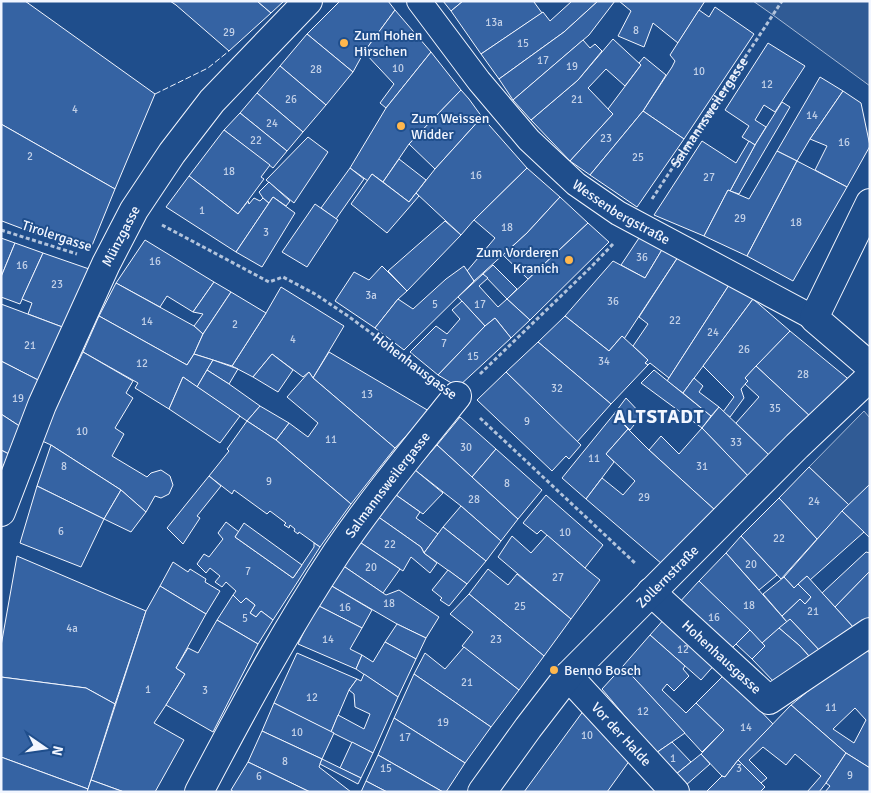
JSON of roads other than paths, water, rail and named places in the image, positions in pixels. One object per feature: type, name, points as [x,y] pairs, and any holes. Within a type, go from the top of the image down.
[{"type":"street","name":"Münzgasse","points":[[1,512],[42,405],[106,264],[134,210],[172,153],[212,100],[308,1]]},
{"type":"street","name":"Wessenbergstraße","points":[[419,1],[479,81],[529,140],[576,184],[618,213],[814,318],[870,366]]},
{"type":"street","points":[[814,318],[870,203]]},
{"type":"street","name":"Zollernstraße","points":[[482,792],[568,676],[797,446],[870,376]]},
{"type":"street","name":"Salmannsweilergasse","points":[[199,792],[262,675],[302,606],[338,551],[457,396]]},
{"type":"street","name":"Hohenhausgasse","points":[[655,589],[769,700],[870,632]]},
{"type":"street","name":"Vor der Halde","points":[[568,676],[675,792]]},
{"type":"place","name":"Zum Hohen Hirschen","points":[[344,43]]},
{"type":"place","name":"Zum Weissen Widder","points":[[401,126]]},
{"type":"place","name":"Zum Vorderen Kranich","points":[[569,260]]},
{"type":"place","name":"Benno Bosch","points":[[554,670]]},
{"type":"district","name":"ALTSTADT","points":[[659,417]]}]
